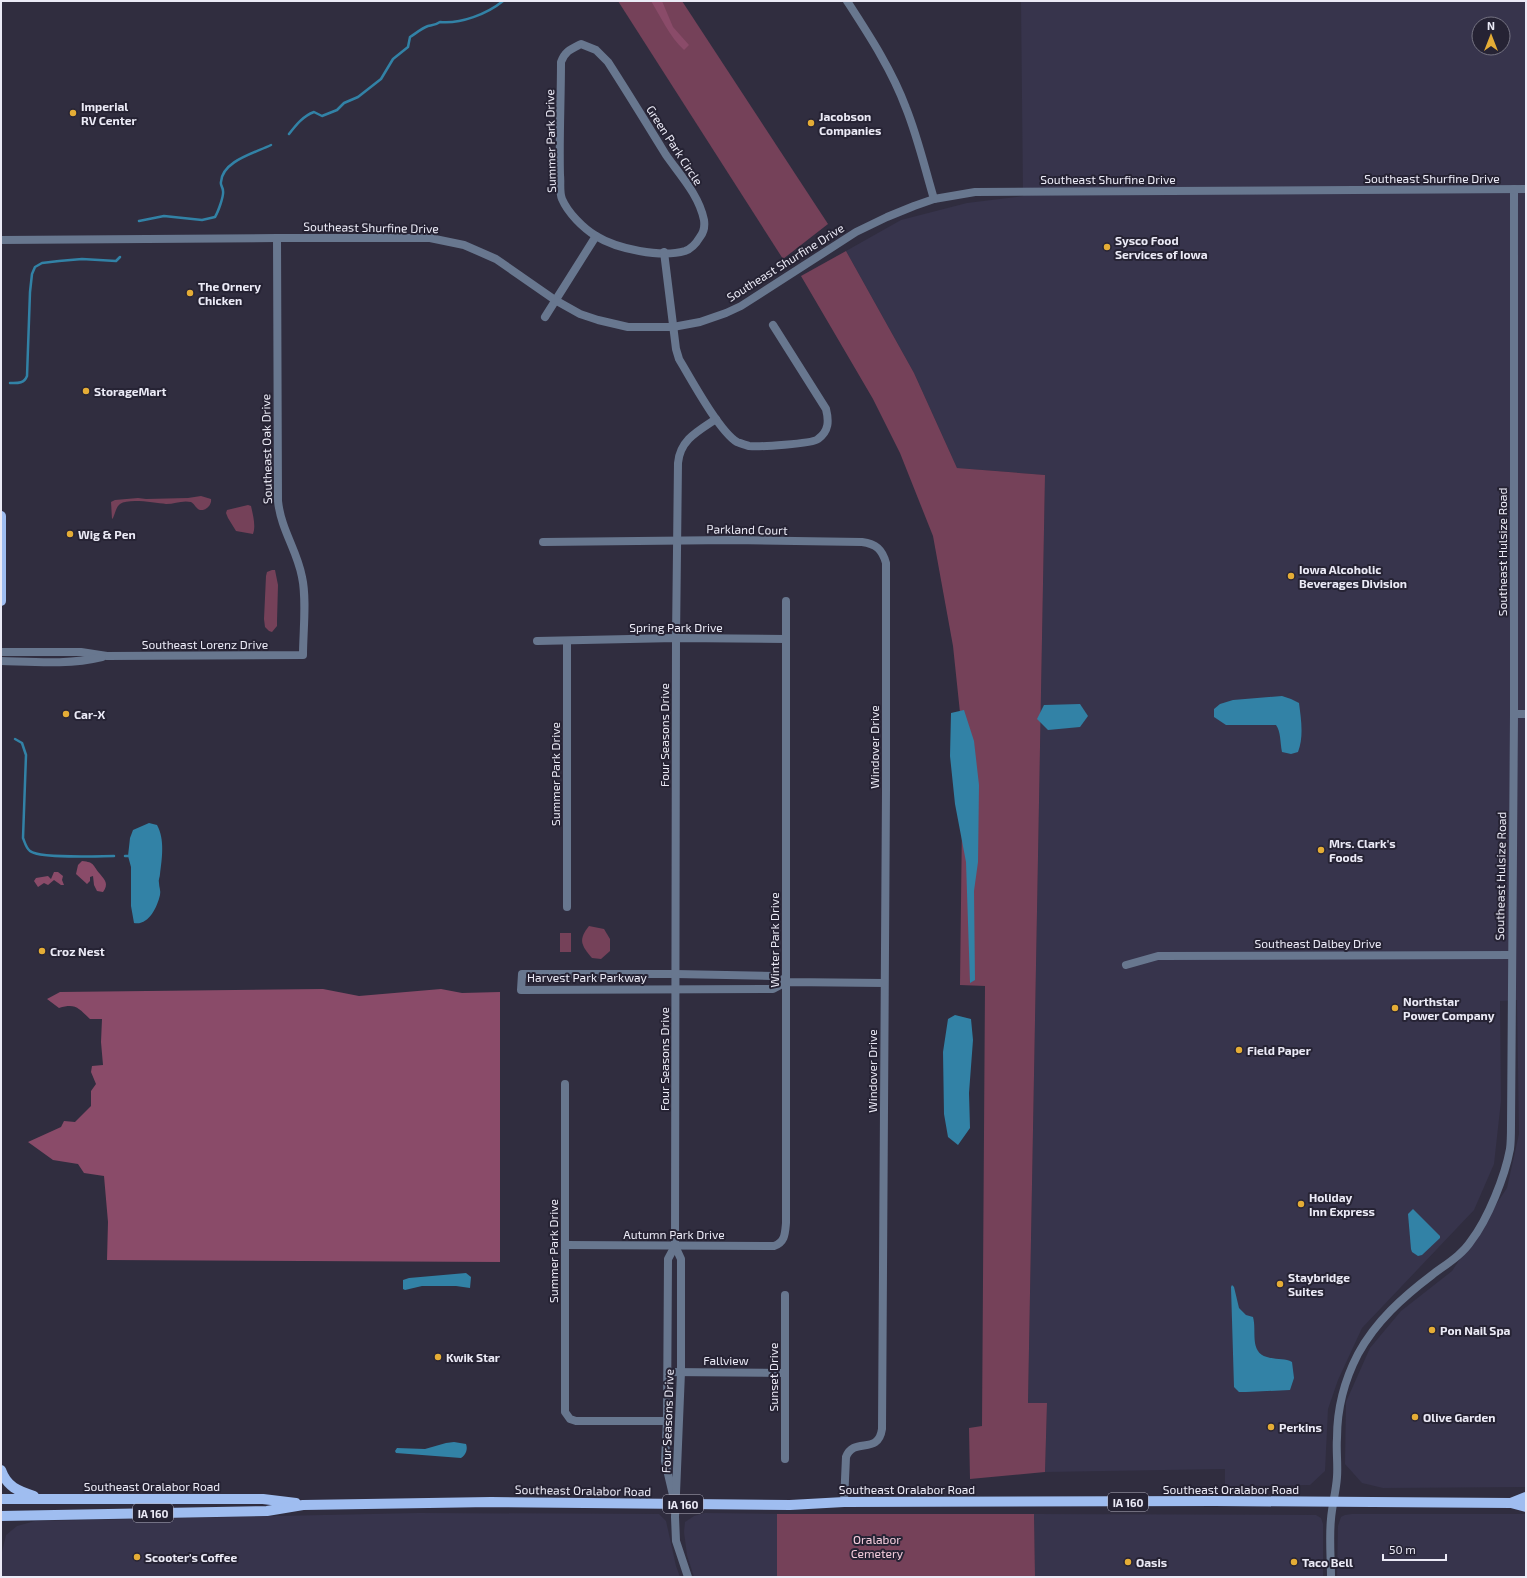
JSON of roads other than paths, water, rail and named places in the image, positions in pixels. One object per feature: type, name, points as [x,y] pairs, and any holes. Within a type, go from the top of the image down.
[{"type":"main road","points":[[1,516],[1,601]]},
{"type":"main road","points":[[1,1470],[8,1484],[21,1492],[41,1499]]},
{"type":"main road","name":"Southeast Oralabor Road","points":[[1511,1503],[1526,1496]]},
{"type":"main road","name":"Southeast Oralabor Road","points":[[1,1499],[264,1499],[303,1505]]},
{"type":"main road","name":"Southeast Oralabor Road","points":[[1,1516],[267,1511],[303,1505],[483,1502],[790,1505],[844,1502],[1214,1501],[1511,1503],[1526,1507]]},
{"type":"street","points":[[847,1],[882,56],[907,109],[934,199]]},
{"type":"street","name":"Summer Park Drive","points":[[581,44],[568,50],[563,55],[561,62],[561,197],[574,217],[596,236],[612,244],[630,249],[664,252]]},
{"type":"street","name":"Green Park Circle","points":[[581,44],[596,50],[608,62],[668,158],[692,191],[700,207],[704,221],[704,231],[697,242],[685,250],[664,252]]},
{"type":"street","name":"Southeast Hulsize Road","points":[[1331,1577],[1331,1520],[1337,1476],[1338,1416],[1347,1380],[1358,1354],[1374,1329],[1394,1307],[1471,1242],[1490,1205],[1504,1170],[1510,1148],[1514,714],[1514,189]]},
{"type":"street","name":"Southeast Shurfine Drive","points":[[1,240],[412,237],[447,240],[481,251],[496,259],[555,300],[580,314],[619,325],[641,328],[673,327],[700,322],[741,306],[856,232],[914,206],[934,199],[975,192],[1526,189]]},
{"type":"street","points":[[545,317],[596,236]]},
{"type":"street","name":"Southeast Oak Drive","points":[[277,238],[278,501],[280,519],[296,556],[302,578],[303,655]]},
{"type":"street","points":[[664,252],[676,349],[679,359],[716,419],[737,442],[749,446],[806,443],[818,440],[826,431],[829,422],[826,409],[773,325]]},
{"type":"street","name":"Four Seasons Drive","points":[[675,1504],[681,1372],[681,1258],[675,1246],[676,638],[679,456],[682,446],[689,438],[716,419]]},
{"type":"street","name":"Parkland Court","points":[[543,542],[732,540],[871,544],[879,548],[886,563],[886,618]]},
{"type":"street","name":"Winter Park Drive","points":[[782,1241],[786,1223],[786,601]]},
{"type":"street","name":"Windover Drive","points":[[844,1502],[847,1452],[853,1447],[877,1442],[881,1437],[882,1429],[886,618]]},
{"type":"street","name":"Spring Park Drive","points":[[537,641],[676,638],[786,639]]},
{"type":"street","name":"Summer Park Drive","points":[[567,641],[567,907]]},
{"type":"street","name":"Southeast Lorenz Drive","points":[[1,652],[81,652],[107,656],[303,655]]},
{"type":"street","name":"Southeast Lorenz Drive","points":[[1,661],[69,662],[85,661],[107,656]]},
{"type":"street","points":[[1514,714],[1526,714]]},
{"type":"street","name":"Southeast Dalbey Drive","points":[[1126,965],[1158,956],[1512,955]]},
{"type":"street","name":"Harvest Park Parkway","points":[[786,982],[773,989],[521,990],[522,974],[675,974],[773,976],[786,982],[884,983]]},
{"type":"street","name":"Summer Park Drive","points":[[565,1084],[564,1408],[567,1417],[576,1421],[667,1421]]},
{"type":"street","name":"Autumn Park Drive","points":[[565,1245],[774,1246],[782,1241]]},
{"type":"street","name":"Four Seasons Drive","points":[[675,1246],[668,1259],[668,1372],[665,1461],[675,1504]]},
{"type":"street","name":"Sunset Drive","points":[[784,1459],[785,1295]]},
{"type":"street","name":"Fallview","points":[[668,1372],[784,1373]]},
{"type":"street","points":[[675,1504],[676,1541],[688,1577]]},
{"type":"water","points":[[1282,696],[1299,703],[1301,740],[1298,752],[1291,754],[1282,752],[1280,734],[1276,725],[1226,725],[1214,717],[1214,709],[1220,704],[1233,700]]},
{"type":"water","points":[[1080,704],[1088,716],[1080,727],[1048,730],[1037,719],[1044,705]]},
{"type":"water","points":[[964,710],[974,741],[979,785],[978,862],[974,891],[975,980],[970,983],[966,862],[955,804],[950,756],[951,713]]},
{"type":"water","points":[[149,823],[157,825],[161,836],[162,856],[159,881],[160,894],[157,905],[148,919],[144,922],[134,923],[131,906],[131,867],[128,856],[130,838],[133,830]]},
{"type":"water","points":[[955,1015],[971,1019],[973,1040],[969,1093],[970,1128],[958,1145],[948,1137],[944,1114],[943,1052],[948,1019]]},
{"type":"water","points":[[1413,1209],[1440,1236],[1440,1238],[1422,1255],[1418,1256],[1412,1252],[1411,1249],[1408,1214]]},
{"type":"water","points":[[466,1273],[471,1277],[470,1288],[456,1286],[422,1286],[405,1290],[403,1289],[403,1280],[409,1278]]},
{"type":"water","points":[[1232,1285],[1234,1287],[1239,1308],[1246,1315],[1253,1317],[1255,1340],[1258,1351],[1267,1357],[1292,1362],[1294,1378],[1290,1390],[1239,1392],[1234,1387]]},
{"type":"water","points":[[454,1442],[466,1444],[466,1452],[461,1458],[396,1453],[395,1451],[397,1448],[425,1449]]},
{"type":"waterway","points":[[289,134],[306,116],[314,112],[322,116],[337,110],[344,103],[358,97],[381,79],[393,59],[408,47],[410,37],[421,30],[440,22],[465,20],[482,14],[503,1]]},
{"type":"waterway","points":[[139,221],[164,216],[202,220],[215,217],[223,196],[221,183],[227,168],[240,159],[271,145]]},
{"type":"waterway","points":[[10,383],[22,382],[27,376],[30,292],[32,274],[35,267],[42,263],[82,259],[116,261],[120,257]]},
{"type":"waterway","points":[[15,739],[22,743],[26,755],[23,838],[29,850],[36,854],[57,856],[114,856]]},
{"type":"place","name":"Imperial RV Center","points":[[73,113]]},
{"type":"place","name":"Jacobson Companies","points":[[811,123]]},
{"type":"place","name":"Sysco Food Services of Iowa","points":[[1107,247]]},
{"type":"place","name":"The Ornery Chicken","points":[[190,293]]},
{"type":"place","name":"StorageMart","points":[[86,391]]},
{"type":"place","name":"Wig & Pen","points":[[70,534]]},
{"type":"place","name":"Iowa Alcoholic Beverages Division","points":[[1291,576]]},
{"type":"place","name":"Car-X","points":[[66,714]]},
{"type":"place","name":"Mrs. Clark's Foods","points":[[1321,850]]},
{"type":"place","name":"Croz Nest","points":[[42,951]]},
{"type":"place","name":"Northstar Power Company","points":[[1395,1008]]},
{"type":"place","name":"Field Paper","points":[[1239,1050]]},
{"type":"place","name":"Holiday Inn Express","points":[[1301,1204]]},
{"type":"place","name":"Staybridge Suites","points":[[1280,1284]]},
{"type":"place","name":"Pon Nail Spa","points":[[1432,1330]]},
{"type":"place","name":"Kwik Star","points":[[438,1357]]},
{"type":"place","name":"Olive Garden","points":[[1415,1417]]},
{"type":"place","name":"Perkins","points":[[1271,1427]]},
{"type":"place","name":"Scooter's Coffee","points":[[137,1557]]},
{"type":"place","name":"Oasis","points":[[1128,1562]]},
{"type":"place","name":"Taco Bell","points":[[1294,1562]]},
{"type":"park label","name":"Oralabor Cemetery","points":[[877,1546]]}]
